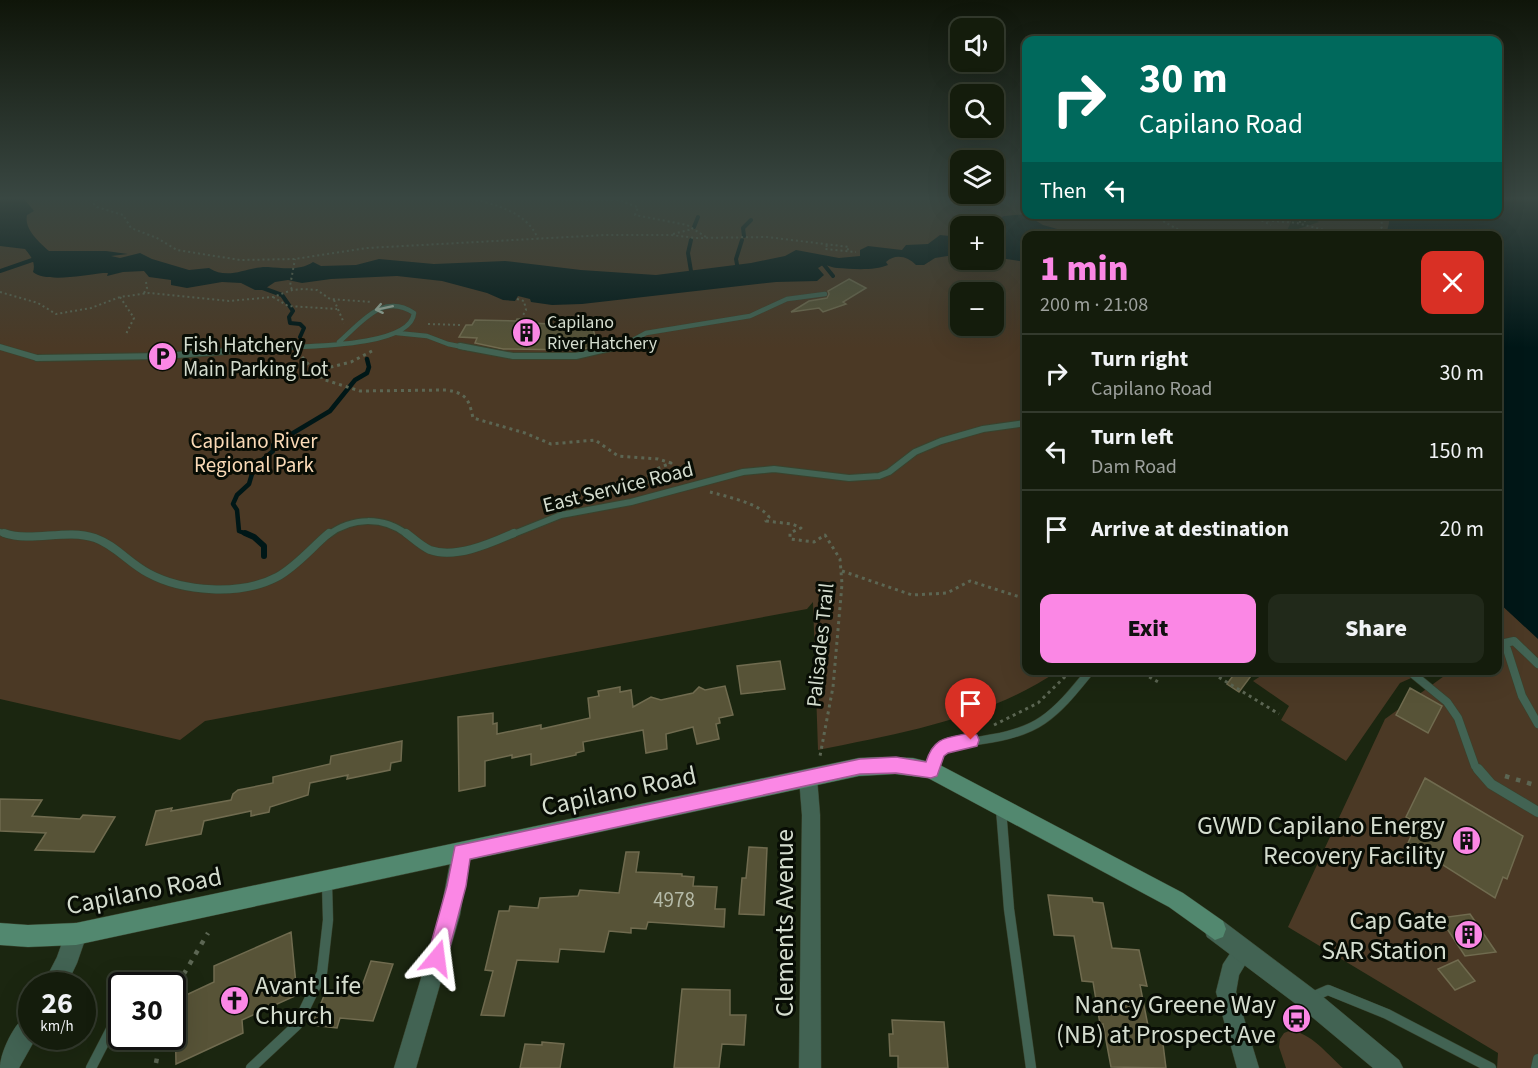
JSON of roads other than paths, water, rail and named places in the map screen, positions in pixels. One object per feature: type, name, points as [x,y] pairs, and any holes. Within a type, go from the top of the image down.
[{"type":"main road","name":"Capilano Road","points":[[0,934],[28,936],[76,934],[860,766],[883,764],[931,770],[1176,900],[1215,928]]},
{"type":"street","points":[[0,347],[37,358]]},
{"type":"street","name":"Clements Avenue","points":[[808,778],[811,815],[810,1068]]},
{"type":"street","points":[[405,1068],[450,915],[461,852]]},
{"type":"street","points":[[1215,928],[1308,999],[1391,1068]]},
{"type":"street","points":[[61,972],[76,934]]},
{"type":"street","points":[[1244,950],[1230,971],[1226,992],[1248,1068]]},
{"type":"street","points":[[6,1068],[18,1047]]},
{"type":"lane","points":[[397,333],[427,336],[458,346],[513,356],[576,356],[624,345],[646,333],[750,316],[787,299],[825,294]]},
{"type":"lane","points":[[37,358],[163,356],[376,340],[397,333],[411,324],[415,319],[414,313],[405,307],[380,307],[368,314],[362,323],[339,342]]},
{"type":"lane","name":"East Service Road","points":[[0,532],[16,537],[58,532],[92,536],[106,542],[139,568],[160,579],[184,586],[228,588],[273,579],[332,533],[348,524],[377,522],[396,526],[424,547],[447,552],[490,544],[564,514],[628,502],[758,470],[791,470],[861,478],[879,476],[891,471],[910,454],[936,443],[987,428],[1022,424]]},
{"type":"lane","points":[[1538,664],[1514,642],[1505,643],[1515,678],[1531,716],[1538,724]]},
{"type":"lane","points":[[931,770],[937,752],[944,746],[1024,729],[1041,722],[1061,705],[1087,675]]},
{"type":"lane","points":[[1414,675],[1447,702],[1458,718],[1475,766],[1491,784],[1538,812]]},
{"type":"lane","points":[[1001,808],[1009,909],[1031,1068]]},
{"type":"lane","points":[[251,1068],[297,1025],[322,974],[328,920],[327,881]]},
{"type":"lane","points":[[1308,999],[1328,990],[1387,1014],[1491,1068]]},
{"type":"lane","points":[[91,1068],[108,1035]]},
{"type":"lane","points":[[1536,1068],[1538,1059]]},
{"type":"waterway","points":[[689,249],[692,277]]},
{"type":"waterway","points":[[738,270],[736,259],[739,249]]},
{"type":"waterway","points":[[0,271],[38,258]]},
{"type":"waterway","points":[[821,261],[833,276]]},
{"type":"waterway","points":[[260,287],[282,295],[293,311],[289,317],[290,323],[300,324],[304,328],[300,337]]},
{"type":"waterway","points":[[249,535],[239,531],[237,510],[233,504],[237,495],[249,484],[254,467],[273,451],[273,445],[330,411],[355,380],[367,373],[369,367],[367,359]]},
{"type":"waterway","points":[[245,533],[264,546],[264,556]]},
{"type":"place","name":"Capilano River Hatchery","points":[[526,332]]},
{"type":"place","name":"Fish Hatchery Main Parking Lot","points":[[162,357]]},
{"type":"place","name":"GVWD Capilano Energy Recovery Facility","points":[[1466,840]]},
{"type":"place","name":"Cap Gate SAR Station","points":[[1468,935]]},
{"type":"place","name":"Avant Life Church","points":[[234,1000]]},
{"type":"place","name":"Nancy Greene Way (NB) at Prospect Ave","points":[[1297,1019]]},
{"type":"park label","name":"Capilano River Regional Park","points":[[254,453]]}]
